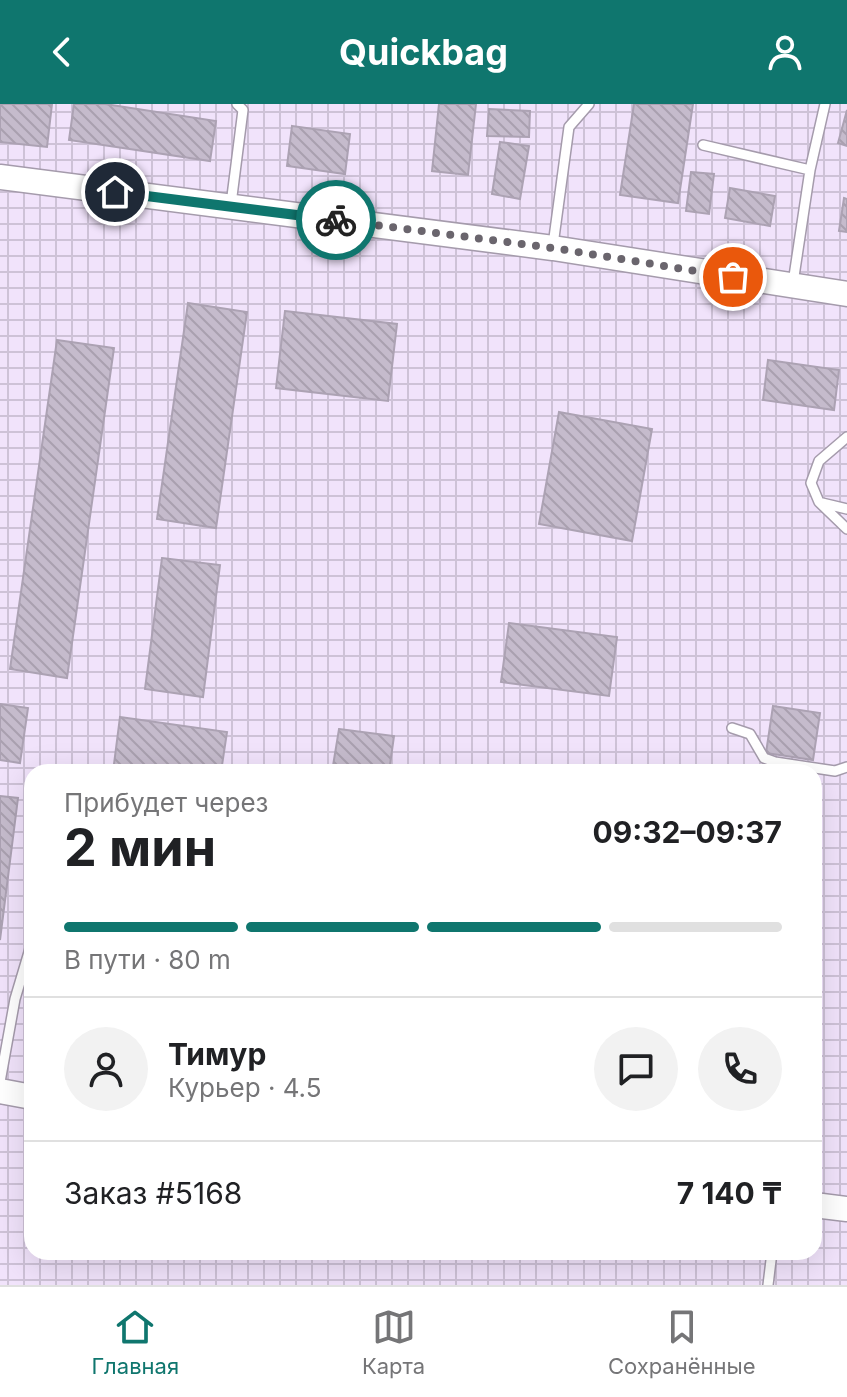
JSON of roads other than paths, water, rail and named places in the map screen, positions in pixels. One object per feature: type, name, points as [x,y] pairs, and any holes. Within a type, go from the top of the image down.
[{"type":"street","points":[[0,177],[553,248],[847,294]]},
{"type":"street","points":[[0,1091],[24,1096]]},
{"type":"street","points":[[822,1206],[847,1209]]},
{"type":"lane","points":[[231,207],[243,110],[237,104]]},
{"type":"lane","points":[[553,248],[569,127],[589,104]]},
{"type":"lane","points":[[793,286],[810,170],[825,104]]},
{"type":"lane","points":[[703,145],[810,170]]},
{"type":"lane","points":[[847,437],[819,461],[811,483],[819,502],[847,529]]},
{"type":"lane","points":[[819,502],[847,509]]},
{"type":"lane","points":[[732,728],[750,734],[764,758],[788,764]]},
{"type":"lane","points":[[822,769],[835,771],[847,767]]},
{"type":"lane","points":[[0,1082],[4,1034],[24,968]]},
{"type":"lane","points":[[768,1285],[771,1260]]}]
